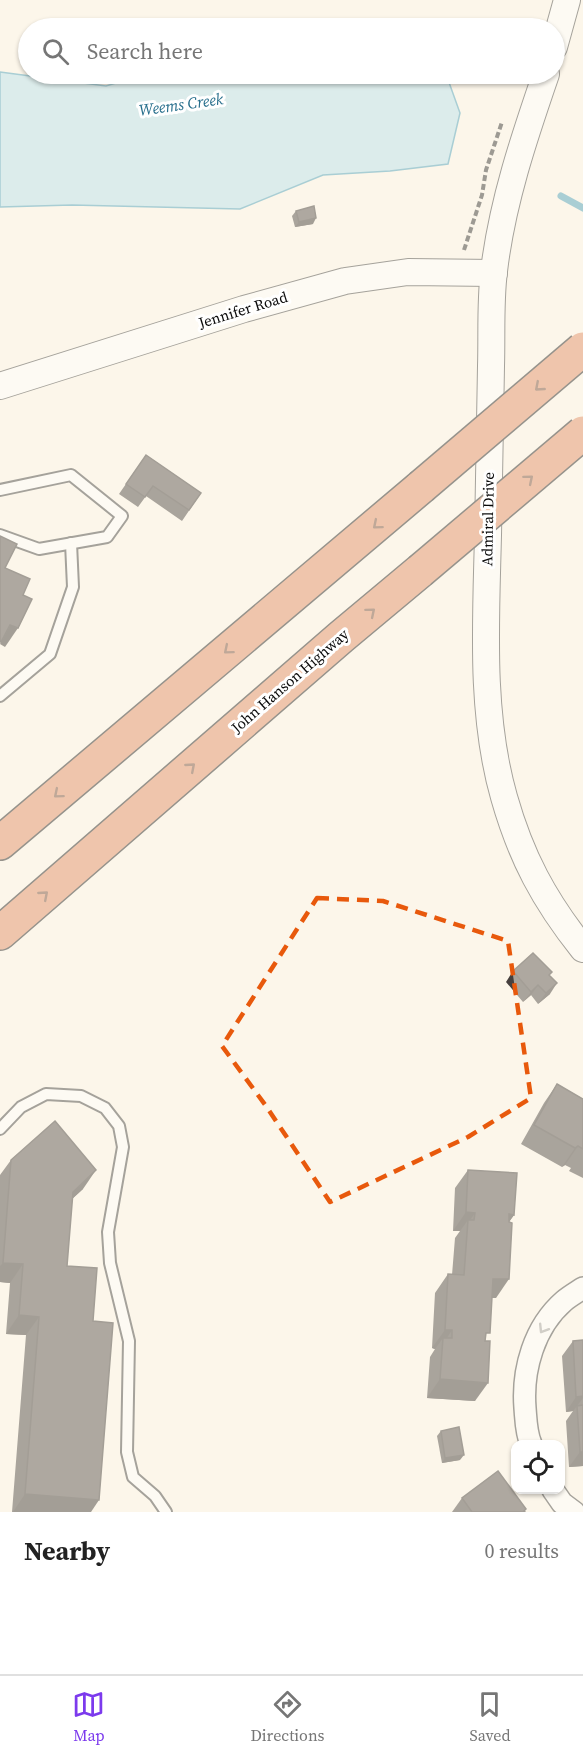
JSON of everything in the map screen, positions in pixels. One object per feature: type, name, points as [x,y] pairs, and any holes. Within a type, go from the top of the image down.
[{"type":"highway","points":[[0,843],[583,349]]},
{"type":"highway","name":"John Hanson Highway","points":[[0,933],[341,637],[583,433]]},
{"type":"street","points":[[562,18],[567,0]]},
{"type":"street","name":"Admiral Drive","points":[[543,84],[509,189],[494,273],[487,658],[492,733],[504,795],[523,854],[553,908],[583,949]]},
{"type":"street","name":"Jennifer Road","points":[[0,386],[244,309],[345,281],[408,272],[494,273]]},
{"type":"street","points":[[529,1440],[524,1396],[527,1365],[540,1331],[562,1302],[583,1288]]},
{"type":"street","points":[[556,1494],[562,1503],[574,1512]]},
{"type":"lane","points":[[0,490],[71,475],[122,516],[107,537],[39,549],[0,535]]},
{"type":"lane","points":[[0,696],[50,654],[73,587],[71,543]]},
{"type":"lane","points":[[0,1129],[21,1107],[46,1094],[81,1096],[105,1108],[119,1126],[123,1147],[108,1232],[110,1263],[129,1341],[127,1452],[133,1477],[155,1496],[166,1512]]},
{"type":"highlighted area","points":[[317,898],[383,901],[508,941],[531,1098],[468,1137],[330,1202],[266,1106],[222,1046]]},
{"type":"water","points":[[0,72],[18,74],[18,84],[106,86],[113,84],[450,84],[460,113],[448,164],[390,171],[323,175],[240,209],[72,205],[0,207]]},
{"type":"building","points":[[314,206],[316,218],[299,222],[296,211]]},
{"type":"building","points":[[146,455],[201,493],[189,510],[153,486],[145,497],[126,484]]},
{"type":"building","points":[[0,536],[17,544],[5,568],[30,579],[23,595],[32,599],[18,628],[10,625],[1,642],[0,642]]},
{"type":"building","points":[[533,953],[552,972],[549,975],[557,983],[546,993],[538,985],[531,992],[513,971]]},
{"type":"building","points":[[557,1084],[583,1099],[583,1149],[578,1146],[575,1148],[534,1125]]},
{"type":"building","points":[[55,1121],[96,1170],[73,1192],[67,1266],[97,1268],[93,1321],[113,1323],[99,1500],[25,1494],[39,1317],[19,1315],[23,1264],[3,1263],[11,1160]]},
{"type":"building","points":[[468,1170],[517,1173],[514,1215],[509,1214],[509,1222],[512,1223],[509,1279],[493,1279],[490,1333],[486,1333],[485,1341],[490,1341],[488,1383],[440,1379],[443,1338],[452,1338],[452,1330],[445,1330],[448,1274],[464,1275],[468,1220],[474,1220],[475,1213],[466,1212]]},
{"type":"building","points":[[583,1340],[583,1396],[576,1397],[573,1341]]},
{"type":"building","points":[[583,1405],[583,1452],[580,1452],[577,1406]]},
{"type":"building","points":[[459,1427],[464,1455],[445,1458],[441,1431]]},
{"type":"building","points":[[498,1471],[511,1489],[511,1494],[515,1494],[526,1509],[525,1512],[472,1512],[462,1498]]},
{"type":"waterway","name":"Weems Creek","points":[[561,196],[583,208]]}]
